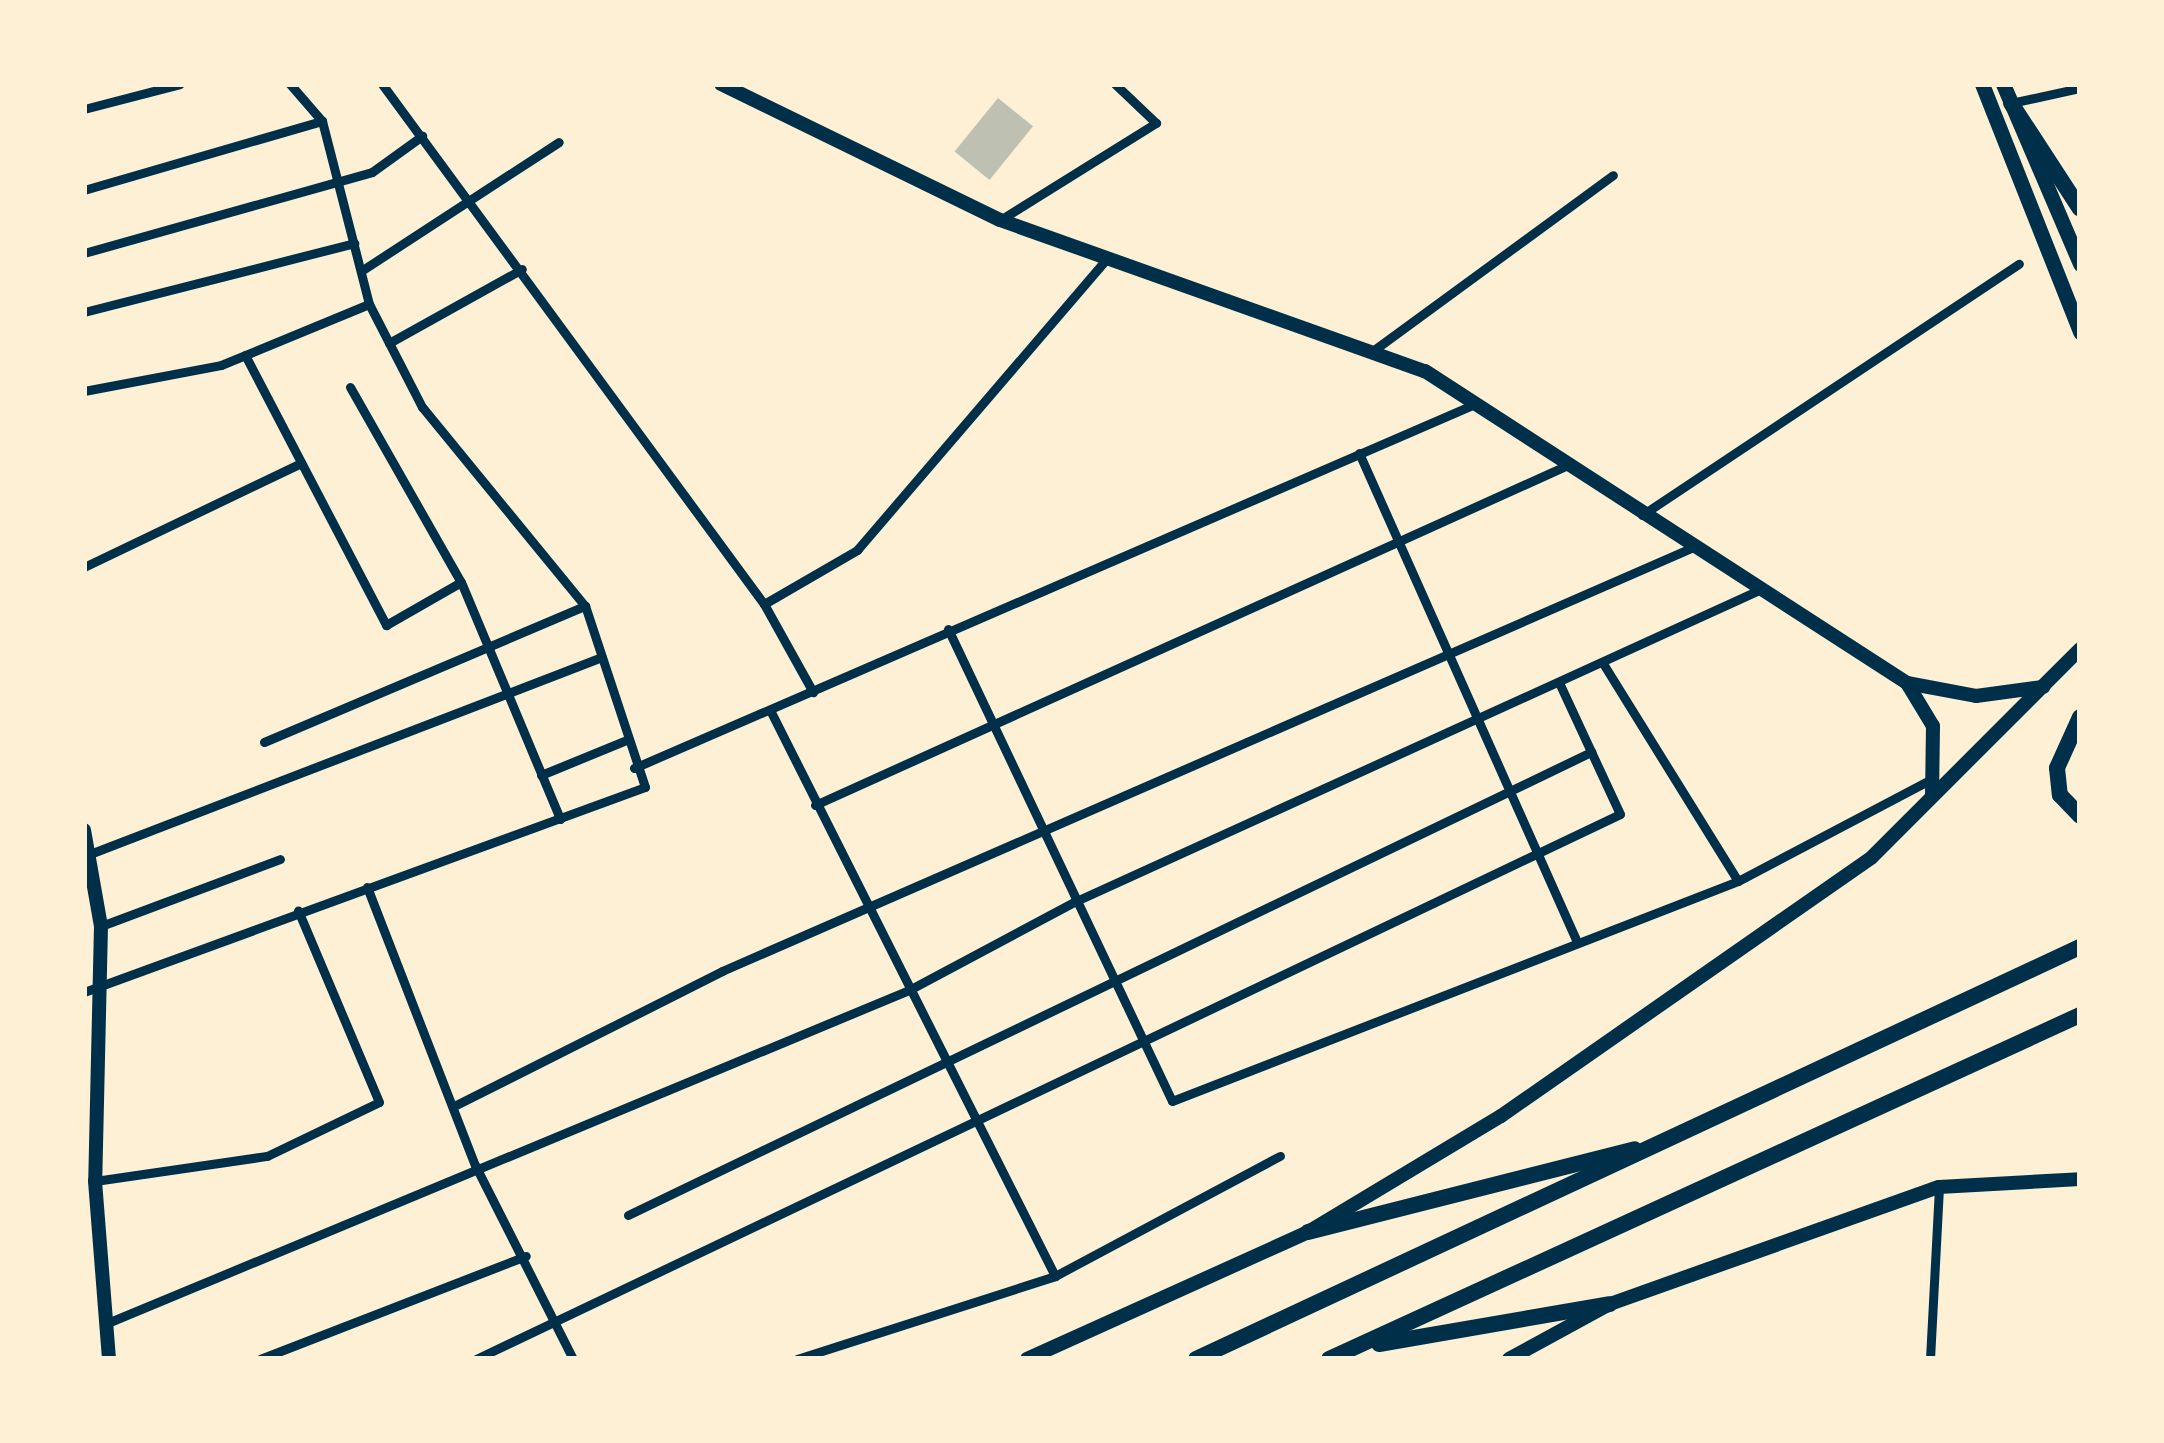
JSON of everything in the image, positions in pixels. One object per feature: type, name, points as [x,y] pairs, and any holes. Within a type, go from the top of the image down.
[{"type":"highway","points":[[2012,103],[2080,208]]},
{"type":"highway","points":[[2080,717],[2057,768],[2060,795],[2080,816]]},
{"type":"highway","points":[[1196,1359],[2080,947]]},
{"type":"highway","points":[[1329,1359],[2080,1015]]},
{"type":"highway","points":[[1308,1232],[1660,1144]]},
{"type":"highway","points":[[1355,1348],[1610,1304]]},
{"type":"main road","points":[[721,84],[1000,220],[1373,350],[1480,402],[1691,548],[1907,683],[1976,696],[2043,687]]},
{"type":"main road","points":[[1982,84],[2080,332]]},
{"type":"main road","points":[[2003,84],[2080,265]]},
{"type":"main road","points":[[1028,1359],[1308,1232],[1501,1116],[1872,856],[2080,649]]},
{"type":"main road","points":[[1907,683],[1933,726],[1937,776],[1931,801]]},
{"type":"main road","points":[[84,830],[95,852],[92,902],[101,926],[92,989],[95,1181],[109,1359]]},
{"type":"main road","points":[[1509,1359],[1610,1304],[1939,1187],[2080,1180]]},
{"type":"street","points":[[84,109],[180,84]]},
{"type":"street","points":[[92,989],[645,787],[623,741],[584,607],[446,440],[389,343],[370,304],[322,121],[290,84]]},
{"type":"street","points":[[382,84],[764,604],[813,692]]},
{"type":"street","points":[[1000,220],[1156,123],[1118,85]]},
{"type":"street","points":[[2012,103],[2080,88]]},
{"type":"street","points":[[84,190],[322,121]]},
{"type":"street","points":[[84,253],[338,182],[422,136]]},
{"type":"street","points":[[361,271],[473,203],[559,142]]},
{"type":"street","points":[[1373,350],[1613,175]]},
{"type":"street","points":[[84,312],[354,243]]},
{"type":"street","points":[[764,604],[857,550],[1106,259]]},
{"type":"street","points":[[1642,514],[2019,264]]},
{"type":"street","points":[[389,343],[521,269]]},
{"type":"street","points":[[84,391],[245,355],[370,304]]},
{"type":"street","points":[[245,355],[386,625],[461,582]]},
{"type":"street","points":[[350,387],[461,582],[560,819]]},
{"type":"street","points":[[634,768],[1480,402]]},
{"type":"street","points":[[1359,453],[1576,942]]},
{"type":"street","points":[[84,567],[301,463]]},
{"type":"street","points":[[815,806],[1400,545],[1570,464]]},
{"type":"street","points":[[456,1105],[868,910],[1450,658],[1691,548]]},
{"type":"street","points":[[105,1324],[475,1165],[909,990],[1074,902],[1479,723],[1757,591]]},
{"type":"street","points":[[264,742],[584,607]]},
{"type":"street","points":[[948,629],[1040,834],[1172,1101],[1738,881],[1937,776]]},
{"type":"street","points":[[95,852],[602,657]]},
{"type":"street","points":[[1604,665],[1738,881]]},
{"type":"street","points":[[476,1359],[979,1127],[1140,1037],[1539,856],[1620,814],[1561,685]]},
{"type":"street","points":[[770,710],[1055,1276]]},
{"type":"street","points":[[541,775],[623,741]]},
{"type":"street","points":[[628,1216],[946,1063],[1110,976],[1591,752]]},
{"type":"street","points":[[101,926],[280,859]]},
{"type":"street","points":[[367,886],[456,1105],[475,1165],[526,1256],[573,1359]]},
{"type":"street","points":[[95,1181],[267,1156],[379,1102],[298,910]]},
{"type":"street","points":[[797,1359],[1055,1276],[1280,1156]]},
{"type":"street","points":[[1930,1359],[1939,1187]]},
{"type":"street","points":[[260,1359],[526,1256]]},
{"type":"building","points":[[998,98],[1033,126],[990,180],[955,152]]}]
